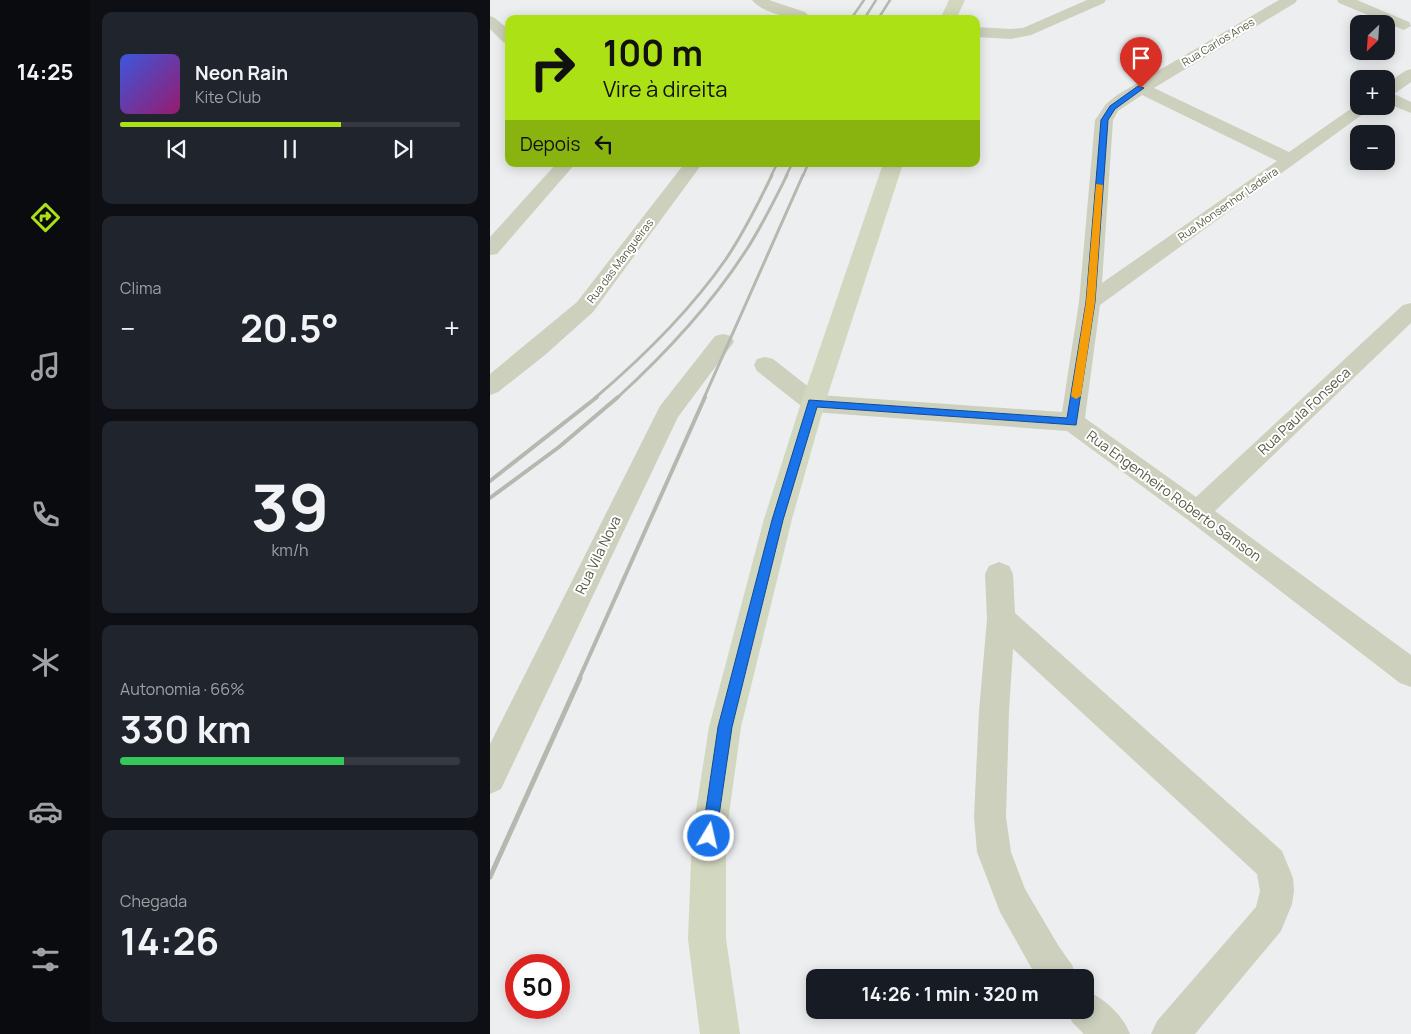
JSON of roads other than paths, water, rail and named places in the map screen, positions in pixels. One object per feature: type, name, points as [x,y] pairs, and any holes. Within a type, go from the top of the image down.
[{"type":"main road","points":[[950,15],[958,0]]},
{"type":"main road","points":[[720,1034],[707,930],[709,836],[725,727],[778,520],[813,403],[892,167]]},
{"type":"street","points":[[759,0],[769,6],[802,13]]},
{"type":"street","points":[[980,32],[1011,34],[1026,32],[1100,0]]},
{"type":"street","name":"Rua Carlos Anes","points":[[1072,422],[1090,302],[1104,120],[1112,108],[1141,88],[1290,0]]},
{"type":"street","points":[[1344,0],[1381,9],[1404,25]]},
{"type":"street","points":[[490,21],[504,41]]},
{"type":"street","points":[[1395,86],[1411,74]]},
{"type":"street","points":[[1141,88],[1290,160]]},
{"type":"street","points":[[1395,101],[1411,108]]},
{"type":"street","name":"Rua Monsenhor Ladeira","points":[[1090,302],[1353,115]]},
{"type":"street","points":[[490,249],[563,167]]},
{"type":"street","name":"Rua das Mangueiras","points":[[490,386],[585,307],[691,167]]},
{"type":"street","name":"Rua Paula Fonseca","points":[[1197,512],[1411,310]]},
{"type":"street","name":"Rua Vila Nova","points":[[490,778],[668,412],[723,342]]},
{"type":"street","points":[[765,365],[813,403]]},
{"type":"street","name":"Rua Engenheiro Roberto Samson","points":[[813,403],[1072,422],[1197,512],[1411,673]]},
{"type":"street","points":[[999,574],[1001,619],[994,711],[990,807],[994,852],[1012,900],[1053,969]]},
{"type":"street","points":[[1001,619],[1270,863],[1278,881],[1277,900],[1269,919],[1170,1034]]},
{"type":"street","points":[[1094,1018],[1111,1034]]},
{"type":"railway","points":[[854,15],[864,0]]},
{"type":"railway","points":[[867,15],[876,0]]},
{"type":"railway","points":[[881,15],[890,0]]},
{"type":"railway","points":[[771,176],[776,167]]},
{"type":"railway","points":[[786,176],[790,167]]},
{"type":"railway","points":[[803,176],[807,167]]},
{"type":"railway","points":[[595,398],[665,333],[697,297],[739,239],[772,175]]},
{"type":"railway","points":[[617,398],[669,347],[717,292],[751,243],[787,175]]},
{"type":"railway","points":[[704,398],[803,175]]},
{"type":"railway","points":[[490,481],[597,397]]},
{"type":"railway","points":[[490,498],[559,447],[618,397]]},
{"type":"railway","points":[[579,679],[705,397]]},
{"type":"railway","points":[[490,877],[580,678]]}]
